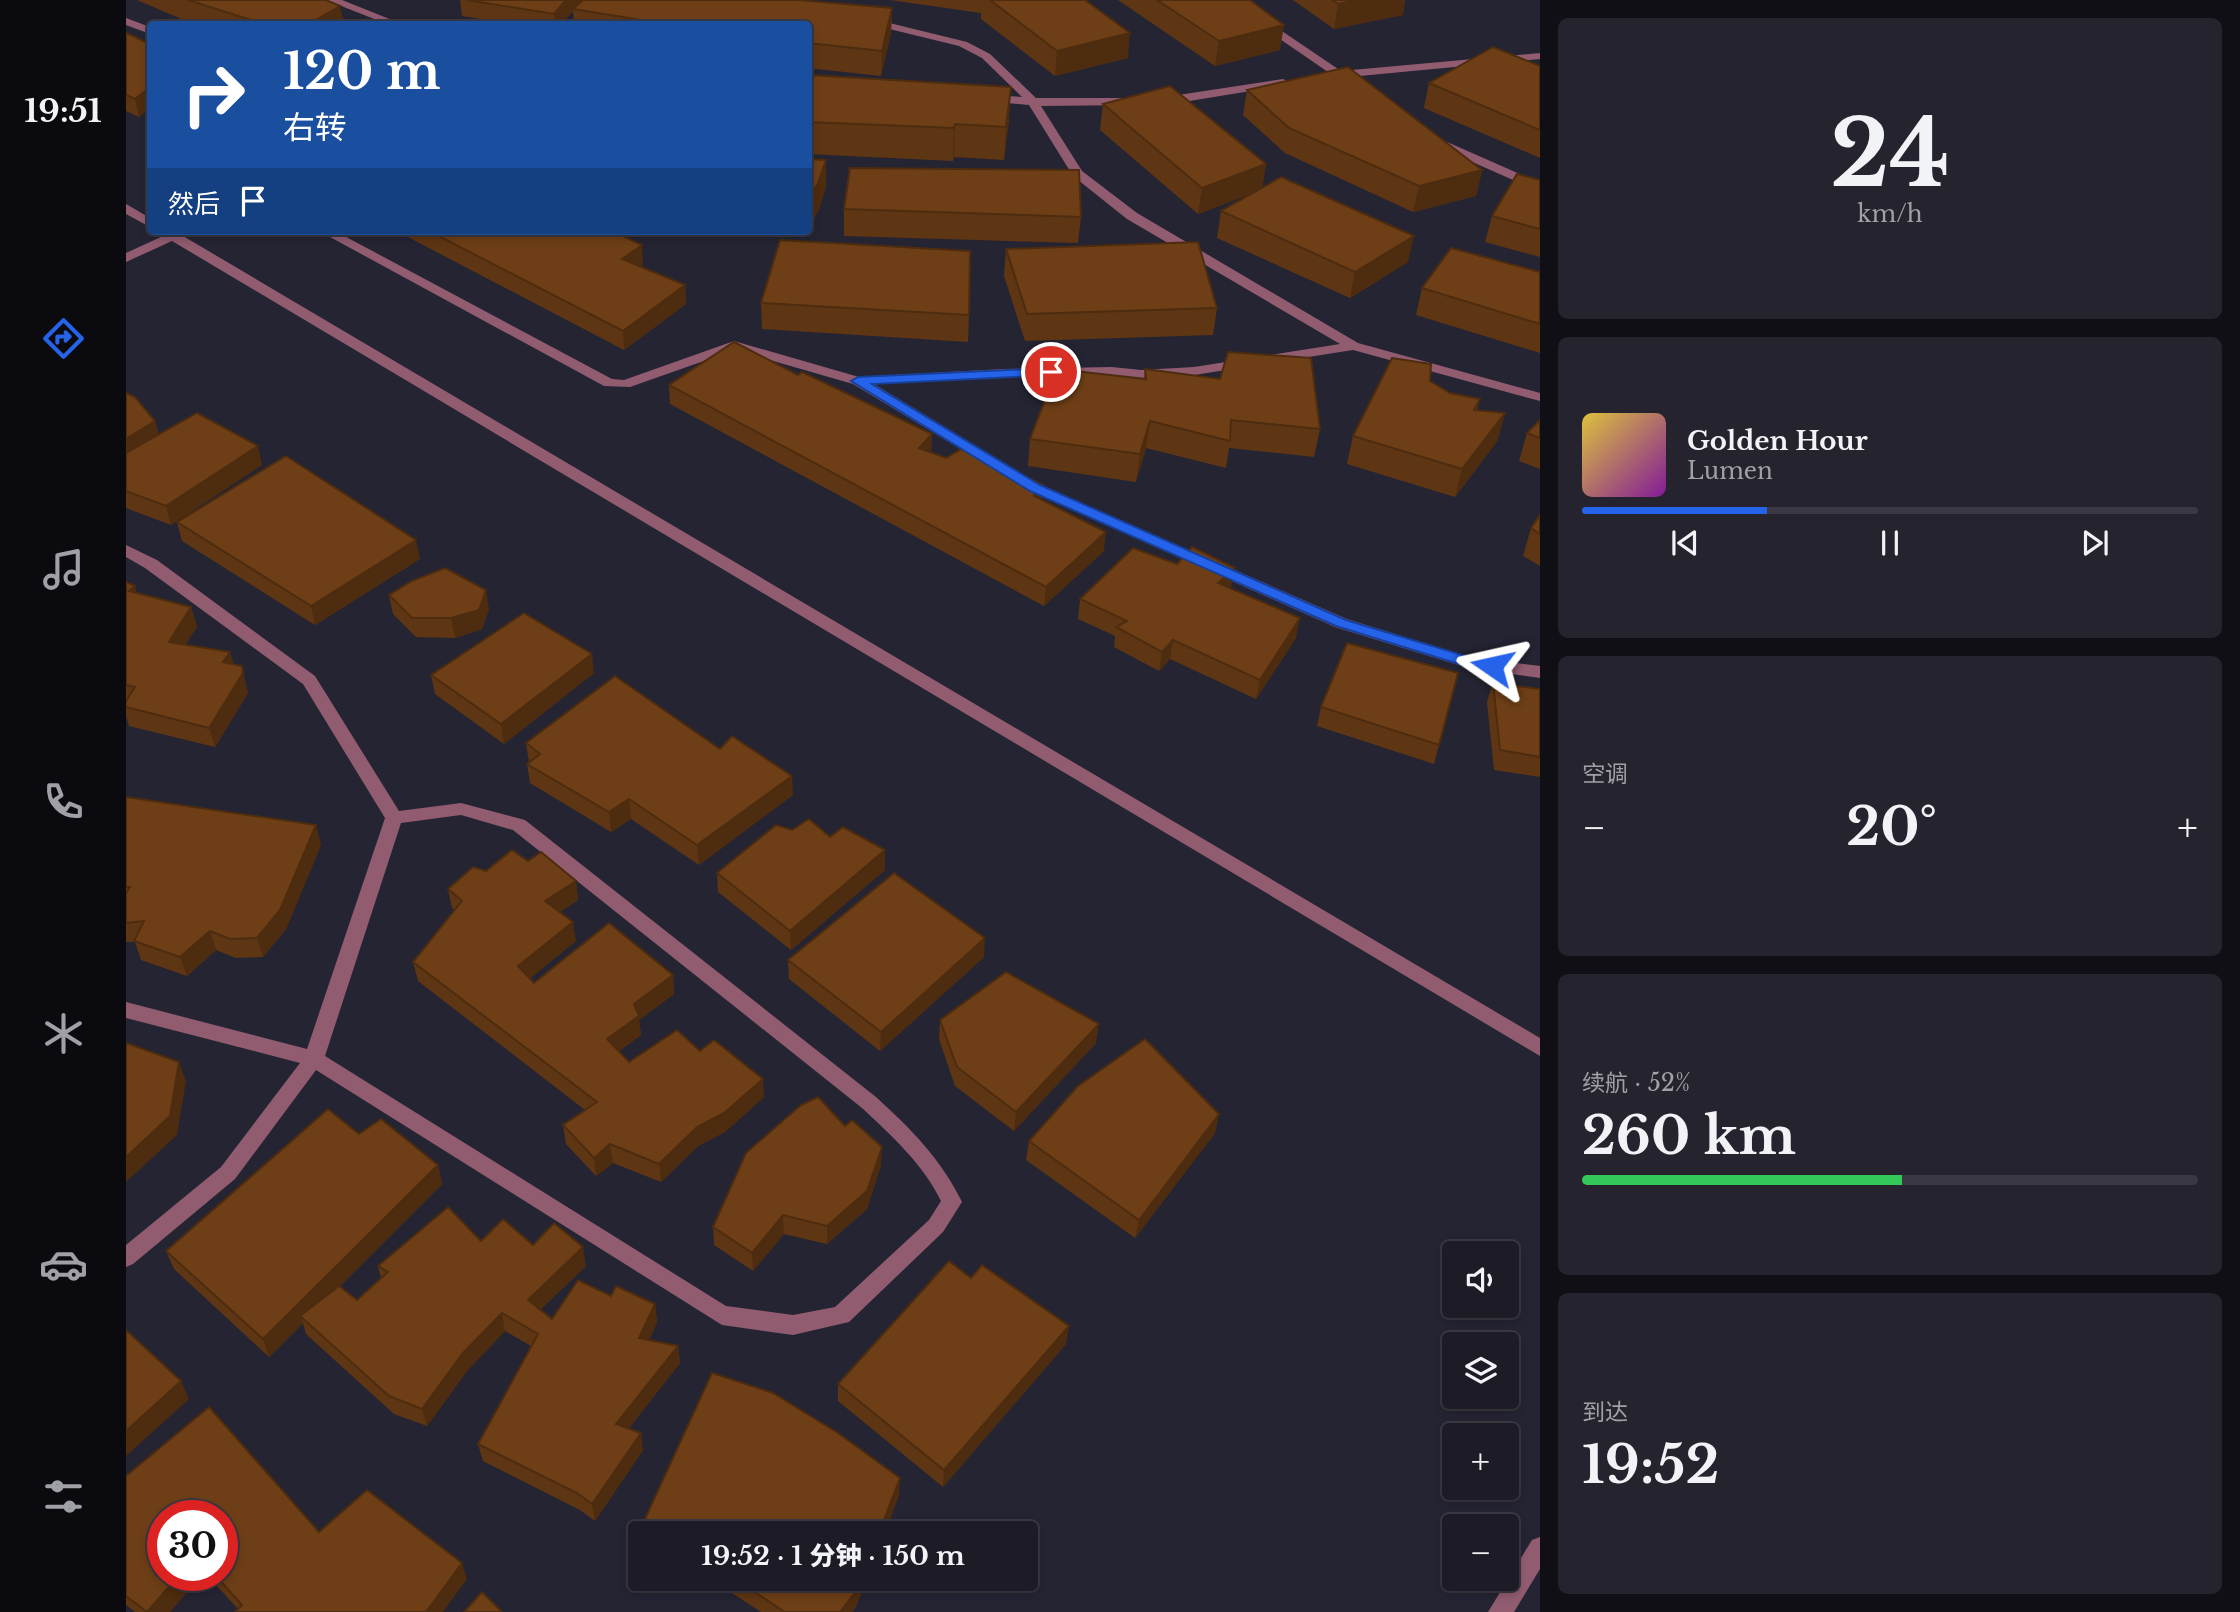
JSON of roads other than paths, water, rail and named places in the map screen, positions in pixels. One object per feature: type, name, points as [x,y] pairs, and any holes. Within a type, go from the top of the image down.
[{"type":"street","points":[[332,0],[388,21]]},
{"type":"street","points":[[1229,0],[1361,90]]},
{"type":"street","points":[[860,19],[963,44],[986,56],[1033,102],[1077,173],[1132,216],[1353,346],[1540,397]]},
{"type":"street","points":[[126,21],[147,31]]},
{"type":"street","points":[[1312,78],[1497,58],[1540,56]]},
{"type":"street","points":[[1518,59],[1540,73]]},
{"type":"street","points":[[967,97],[1033,102],[1176,101],[1298,80]]},
{"type":"street","points":[[1428,138],[1540,188]]},
{"type":"street","points":[[126,208],[147,221]]},
{"type":"street","points":[[126,258],[167,235]]},
{"type":"street","points":[[171,235],[1540,1048]]},
{"type":"street","points":[[332,235],[610,383],[625,384],[734,345],[858,381],[1035,488],[1341,623],[1468,662],[1540,672]]},
{"type":"street","points":[[858,381],[967,374],[1112,371],[1142,374],[1194,371],[1353,346]]},
{"type":"street","points":[[126,550],[151,564],[309,680],[394,818],[314,1059],[228,1173],[126,1258]]},
{"type":"street","points":[[126,1010],[314,1059],[722,1315],[793,1325],[841,1315],[936,1226],[951,1202],[948,1190],[934,1168],[907,1138],[819,1062],[519,825],[461,809],[394,818]]},
{"type":"street","points":[[1500,1612],[1540,1548]]}]
